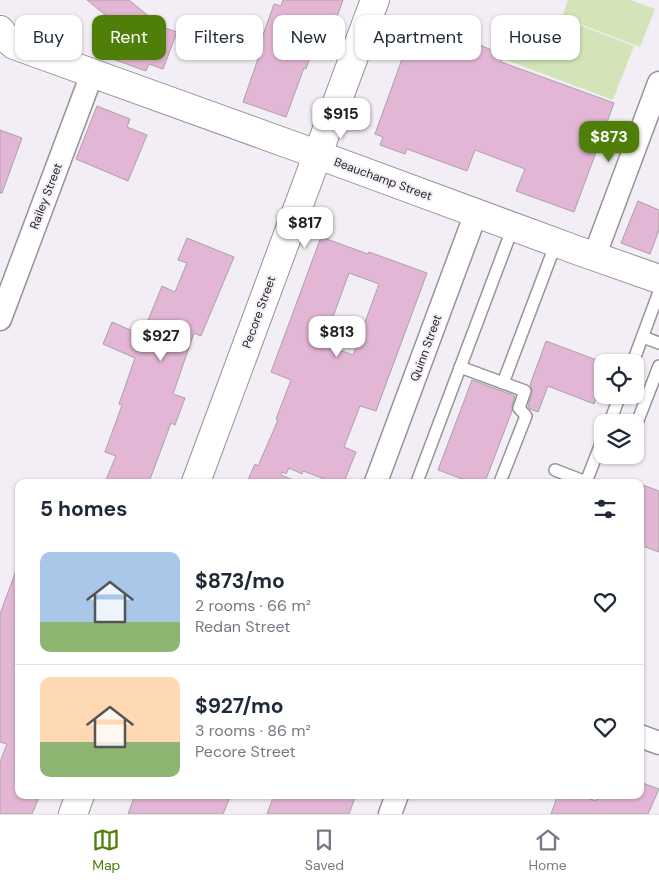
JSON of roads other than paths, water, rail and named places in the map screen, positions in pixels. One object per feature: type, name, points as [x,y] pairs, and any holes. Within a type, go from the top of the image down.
[{"type":"street","name":"Pecore Street","points":[[197,479],[375,0]]},
{"type":"street","name":"Beauchamp Street","points":[[0,30],[14,45],[659,279]]},
{"type":"street","name":"Railey Street","points":[[0,319],[92,74]]},
{"type":"street","points":[[594,257],[659,83]]},
{"type":"street","name":"Quinn Street","points":[[377,479],[476,213]]},
{"type":"street","points":[[644,737],[659,743]]},
{"type":"street","points":[[72,814],[78,799]]},
{"type":"street","points":[[390,814],[396,799]]},
{"type":"lane","points":[[418,479],[513,227]]},
{"type":"lane","points":[[502,383],[556,243]]},
{"type":"lane","points":[[636,354],[659,292]]},
{"type":"lane","points":[[643,337],[659,343]]},
{"type":"lane","points":[[640,414],[659,366]]},
{"type":"lane","points":[[460,367],[525,391],[519,408],[526,416],[501,479]]},
{"type":"lane","points":[[587,479],[594,461]]},
{"type":"lane","points":[[555,470],[578,479]]}]
